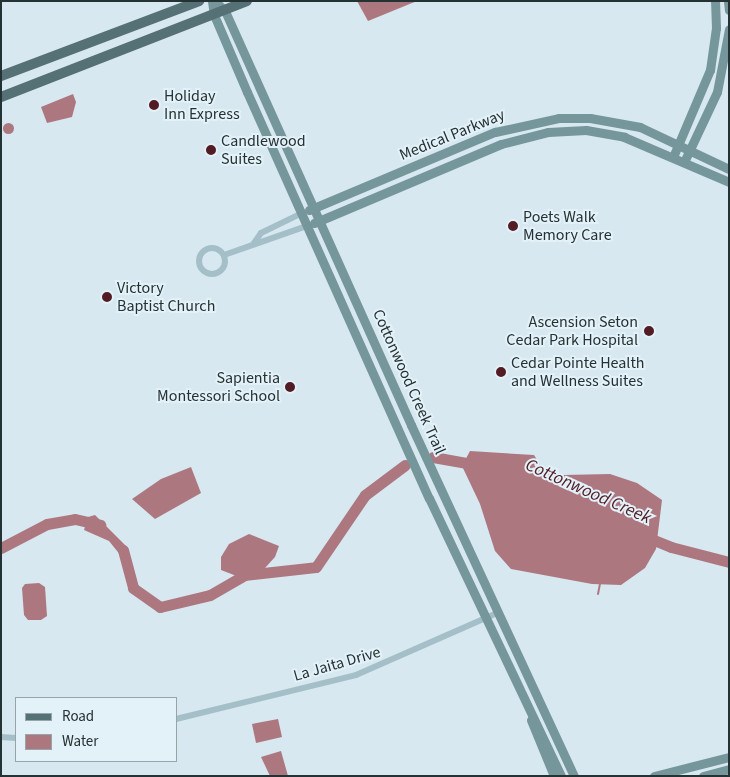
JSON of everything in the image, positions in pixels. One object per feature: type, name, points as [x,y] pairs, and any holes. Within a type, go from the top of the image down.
[{"type":"main road","points":[[1,76],[199,1]]},
{"type":"main road","points":[[1,97],[247,1]]},
{"type":"street","name":"Cottonwood Creek Trail","points":[[214,1],[225,11],[497,612],[574,776]]},
{"type":"street","name":"Cottonwood Creek Trail","points":[[214,1],[214,15],[307,226],[486,618],[530,707],[561,776]]},
{"type":"street","points":[[673,157],[710,70],[715,34],[715,1]]},
{"type":"street","points":[[728,1],[729,10]]},
{"type":"street","points":[[684,162],[717,92],[729,29]]},
{"type":"street","name":"Medical Parkway","points":[[254,243],[261,234],[313,208],[472,142],[524,124],[573,117],[626,124],[678,144],[729,169]]},
{"type":"street","name":"Medical Parkway","points":[[224,256],[254,243],[270,241],[476,154],[533,134],[586,130],[632,140],[729,182]]},
{"type":"street","points":[[472,142],[476,154]]},
{"type":"street","points":[[215,248],[224,256],[224,268],[218,273],[206,273],[199,264],[199,257],[207,249],[215,248]]},
{"type":"street","name":"La Jaita Drive","points":[[178,719],[356,675],[393,662],[497,612]]},
{"type":"street","points":[[530,707],[533,728],[554,776]]},
{"type":"street","points":[[1,737],[15,738]]},
{"type":"street","points":[[654,776],[729,757]]},
{"type":"street","points":[[703,776],[729,769]]},
{"type":"water","points":[[357,1],[417,1],[368,21]]},
{"type":"water","points":[[73,94],[76,102],[72,117],[47,123],[41,107]]},
{"type":"water","points":[[8,122],[14,128],[8,134],[2,128]]},
{"type":"water","points":[[470,451],[534,455],[541,466],[563,475],[610,474],[637,483],[662,500],[656,549],[645,568],[621,585],[592,584],[511,569],[495,551],[480,504],[462,466]]},
{"type":"water","points":[[191,467],[201,493],[155,519],[132,499],[161,479]]},
{"type":"water","points":[[95,515],[128,548],[130,567],[109,541],[84,530],[88,517]]},
{"type":"water","points":[[249,534],[279,546],[275,557],[265,568],[239,577],[221,570],[221,557],[229,544]]},
{"type":"water","points":[[39,583],[45,587],[47,616],[41,620],[28,620],[24,615],[22,588],[25,584]]},
{"type":"water","points":[[278,719],[282,737],[256,743],[252,724]]},
{"type":"water","points":[[281,751],[288,776],[270,776],[261,757]]},
{"type":"waterway","name":"Cottonwood Creek","points":[[433,457],[478,465]]},
{"type":"waterway","name":"Cottonwood Creek","points":[[123,550],[133,588],[160,607],[210,595],[244,575],[316,567],[365,495],[405,465]]},
{"type":"waterway","name":"Cottonwood Creek","points":[[1,548],[47,524],[75,519],[100,525]]},
{"type":"waterway","name":"Cottonwood Creek","points":[[644,536],[671,547],[729,562]]},
{"type":"waterway","points":[[598,594],[600,584]]},
{"type":"place","name":"Holiday Inn Express","points":[[154,105]]},
{"type":"place","name":"Candlewood Suites","points":[[211,150]]},
{"type":"place","name":"Poets Walk Memory Care","points":[[513,226]]},
{"type":"place","name":"Victory Baptist Church","points":[[107,297]]},
{"type":"place","name":"Ascension Seton Cedar Park Hospital","points":[[649,331]]},
{"type":"place","name":"Cedar Pointe Health and Wellness Suites","points":[[501,372]]},
{"type":"place","name":"Sapientia Montessori School","points":[[290,387]]}]
